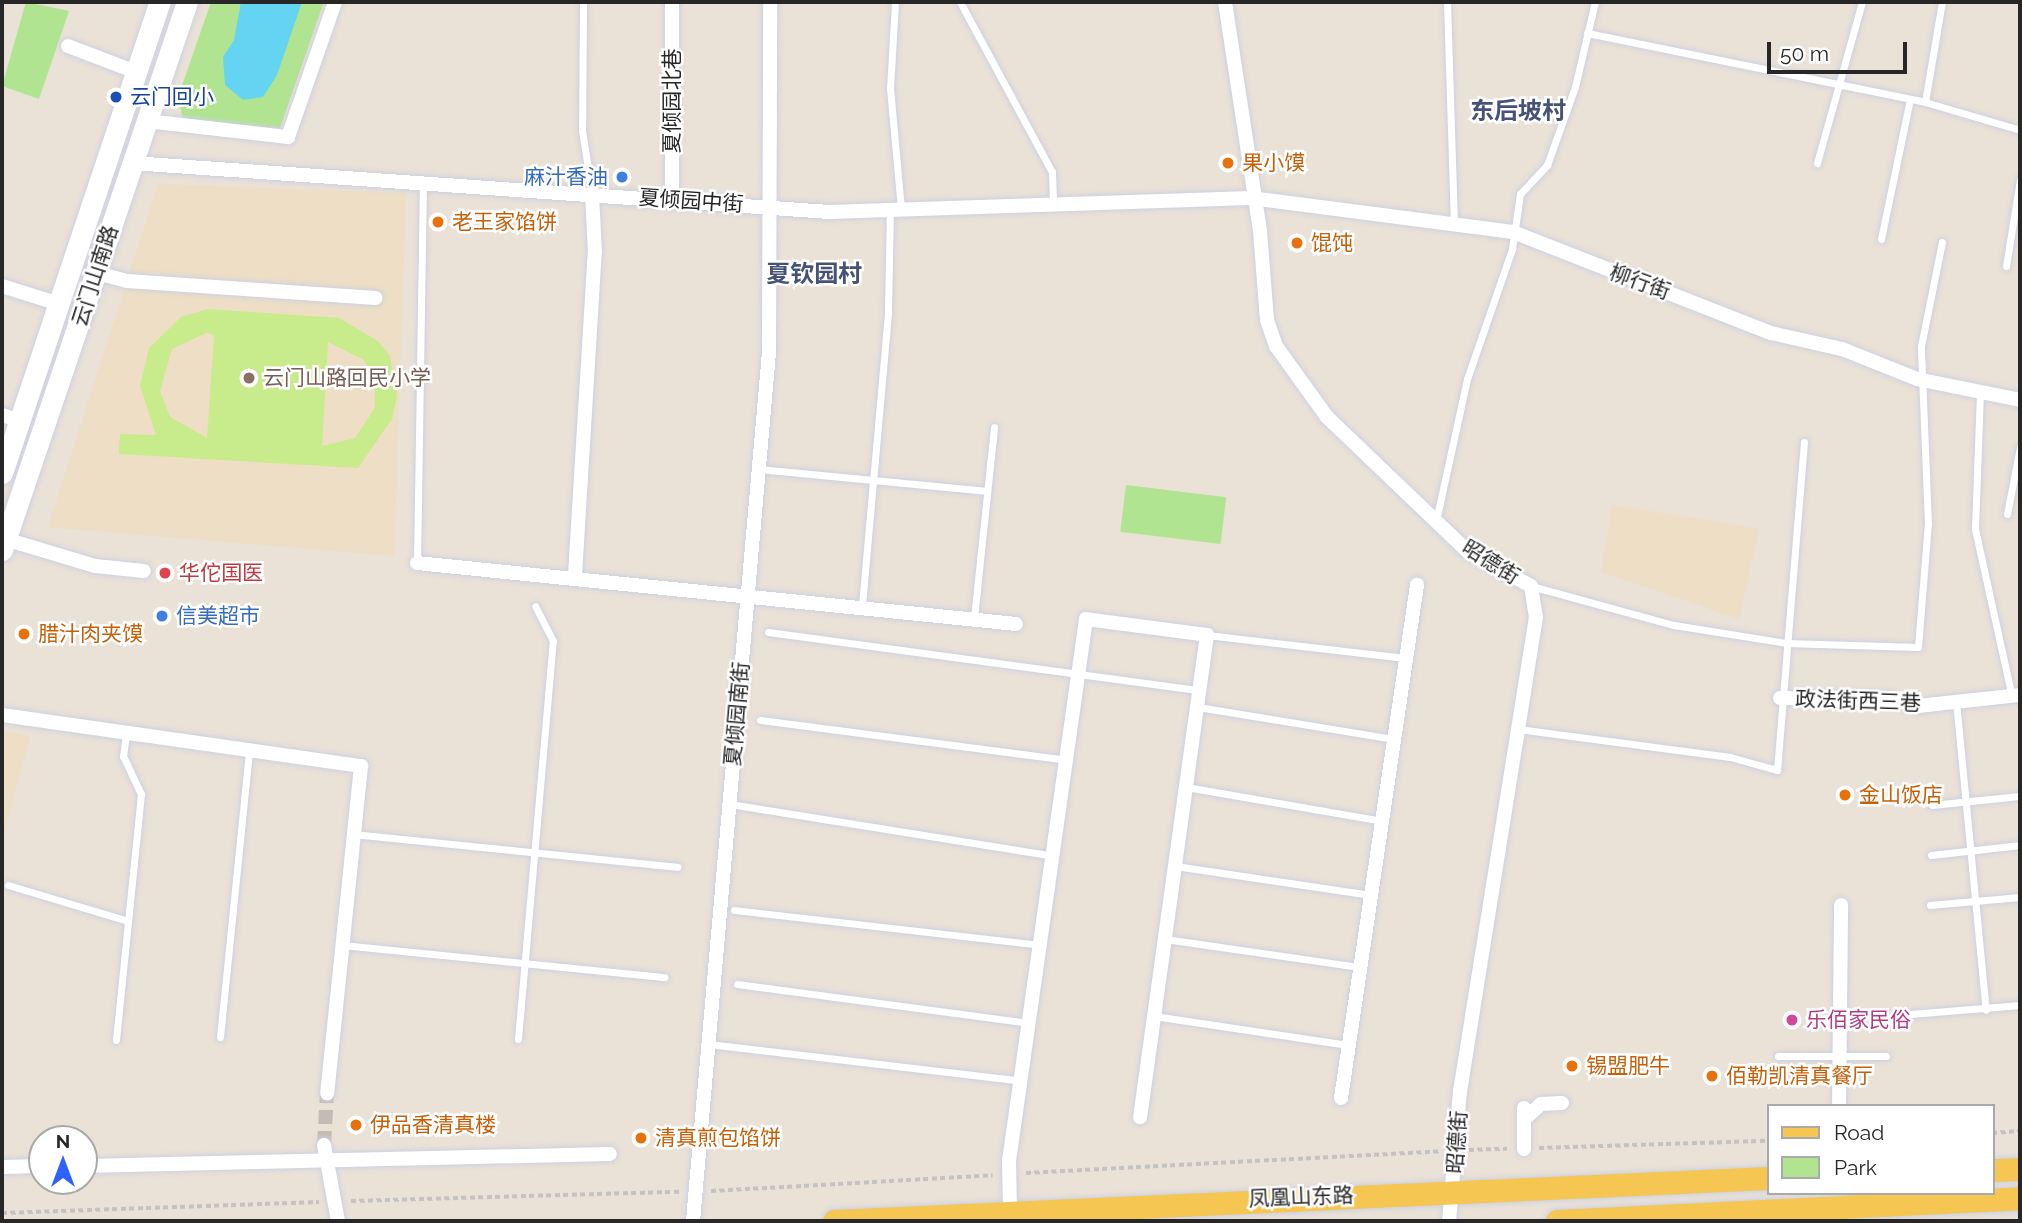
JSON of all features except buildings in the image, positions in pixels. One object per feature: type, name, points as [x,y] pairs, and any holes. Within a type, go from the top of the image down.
[{"type":"main road","name":"云门山南路","points":[[2,473],[10,418],[59,304],[160,2]]},
{"type":"main road","name":"云门山南路","points":[[4,545],[187,2]]},
{"type":"main road","points":[[1994,1170],[2020,1169]]},
{"type":"main road","name":"凤凰山东路","points":[[834,1221],[1010,1209],[1766,1178]]},
{"type":"main road","points":[[1557,1221],[1880,1213],[2020,1198]]},
{"type":"street","points":[[147,121],[289,137],[335,2]]},
{"type":"street","name":"夏倾园北巷","points":[[671,199],[672,2]]},
{"type":"street","name":"夏倾园南街","points":[[693,1221],[759,470],[773,275],[770,2]]},
{"type":"street","name":"昭德街","points":[[1224,2],[1267,320],[1276,346],[1327,417],[1467,551],[1531,586],[1536,617],[1456,1150],[1449,1221]]},
{"type":"street","points":[[68,46],[136,72]]},
{"type":"street","name":"夏倾园中街","points":[[132,163],[771,206],[896,210],[1251,198]]},
{"type":"street","points":[[575,575],[595,252],[592,194]]},
{"type":"street","name":"柳行街","points":[[1251,198],[1513,232],[1772,333],[1842,349],[1926,381],[1980,388],[2020,400]]},
{"type":"street","points":[[97,273],[127,281],[375,298]]},
{"type":"street","points":[[2,286],[59,304]]},
{"type":"street","points":[[4,545],[95,566],[144,571]]},
{"type":"street","points":[[417,563],[748,592],[1016,624]]},
{"type":"street","points":[[1341,1098],[1417,585]]},
{"type":"street","points":[[1010,1209],[1009,1174],[1086,619],[1207,635],[1140,1117]]},
{"type":"street","name":"政法街西三巷","points":[[1780,698],[1891,699],[1918,706],[1956,699],[2016,696]]},
{"type":"street","points":[[2,715],[125,735],[360,765],[327,1093]]},
{"type":"street","points":[[1839,1104],[1841,905]]},
{"type":"street","points":[[1524,1149],[1526,1112],[1541,1104],[1562,1103]]},
{"type":"street","points":[[324,1145],[338,1221]]},
{"type":"street","points":[[98,1166],[610,1154]]},
{"type":"street","points":[[2,1167],[28,1167]]},
{"type":"lane","points":[[583,2],[582,130],[592,194]]},
{"type":"lane","points":[[862,606],[896,210],[890,88],[895,2]]},
{"type":"lane","points":[[960,2],[1052,172],[1053,204]]},
{"type":"lane","points":[[1447,2],[1454,224]]},
{"type":"lane","points":[[1436,521],[1467,379],[1513,232],[1520,194],[1547,165],[1595,2]]},
{"type":"lane","points":[[1817,163],[1834,91],[1842,84],[1862,2]]},
{"type":"lane","points":[[1925,102],[1942,2]]},
{"type":"lane","points":[[1587,33],[1925,102],[2020,130]]},
{"type":"lane","points":[[1881,239],[1910,99]]},
{"type":"lane","points":[[2006,266],[2020,180]]},
{"type":"lane","points":[[417,563],[424,184]]},
{"type":"lane","points":[[1531,586],[1674,625],[1786,643],[1918,647],[1928,524],[1926,381],[1921,346],[1942,242]]},
{"type":"lane","points":[[1980,388],[1975,529],[2016,696]]},
{"type":"lane","points":[[974,618],[994,427]]},
{"type":"lane","points":[[1518,729],[1730,757],[1777,770],[1780,698],[1804,442]]},
{"type":"lane","points":[[2007,514],[2020,447]]},
{"type":"lane","points":[[759,470],[987,491]]},
{"type":"lane","points":[[518,1039],[553,641],[534,606]]},
{"type":"lane","points":[[768,632],[1199,690]]},
{"type":"lane","points":[[1207,635],[1406,658]]},
{"type":"lane","points":[[1956,699],[1986,1010]]},
{"type":"lane","points":[[1197,706],[1394,739]]},
{"type":"lane","points":[[760,720],[1067,760]]},
{"type":"lane","points":[[116,1040],[141,794],[123,757],[125,735]]},
{"type":"lane","points":[[220,1037],[249,751]]},
{"type":"lane","points":[[1186,787],[1382,821]]},
{"type":"lane","points":[[1932,805],[2020,796]]},
{"type":"lane","points":[[736,805],[1054,856]]},
{"type":"lane","points":[[354,834],[677,867]]},
{"type":"lane","points":[[1931,855],[2020,845]]},
{"type":"lane","points":[[1175,866],[1371,895]]},
{"type":"lane","points":[[8,885],[128,921]]},
{"type":"lane","points":[[1930,905],[2020,897]]},
{"type":"lane","points":[[734,910],[1041,946]]},
{"type":"lane","points":[[1165,939],[1360,967]]},
{"type":"lane","points":[[342,945],[664,976]]},
{"type":"lane","points":[[737,984],[1031,1023]]},
{"type":"lane","points":[[1911,1014],[1986,1010],[2020,1005]]},
{"type":"lane","points":[[1154,1016],[1348,1045]]},
{"type":"lane","points":[[717,1045],[1023,1081]]},
{"type":"lane","points":[[1777,1056],[1886,1056]]},
{"type":"path","points":[[1994,1133],[2020,1131]]},
{"type":"path","points":[[2,1213],[694,1191],[1456,1150],[1766,1141]]},
{"type":"shaded area","name":"云门山路回民小学","points":[[158,184],[406,193],[394,556],[48,527]]},
{"type":"shaded area","points":[[1612,505],[1759,529],[1739,619],[1601,572]]},
{"type":"shaded area","points":[[2,731],[30,736],[2,840]]},
{"type":"green space","points":[[26,2],[69,11],[39,99],[2,86]]},
{"type":"green space","points":[[211,2],[324,2],[280,128],[184,123],[178,97]]},
{"type":"green space","points":[[208,309],[339,318],[378,341],[390,356],[397,397],[392,419],[358,468],[119,454],[120,434],[156,435],[140,386],[149,348],[181,317]],"holes":[[[206,333],[214,335],[207,438],[170,417],[160,391],[172,349]],[[328,342],[364,360],[374,378],[375,408],[355,438],[322,446]]]},
{"type":"green space","points":[[1126,485],[1226,497],[1221,544],[1120,532]]},
{"type":"water","points":[[241,2],[302,2],[277,75],[263,97],[243,100],[225,85],[223,57],[234,40]]},
{"type":"tunnel","points":[[324,1145],[327,1093]]},
{"type":"place","name":"云门回小","points":[[116,97]]},
{"type":"place","name":"果小馍","points":[[1228,163]]},
{"type":"place","name":"麻汁香油","points":[[622,177]]},
{"type":"place","name":"老王家馅饼","points":[[438,222]]},
{"type":"place","name":"馄饨","points":[[1297,243]]},
{"type":"place","name":"云门山路回民小学","points":[[249,378]]},
{"type":"place","name":"华佗国医","points":[[165,573]]},
{"type":"place","name":"信美超市","points":[[162,616]]},
{"type":"place","name":"腊汁肉夹馍","points":[[24,634]]},
{"type":"place","name":"金山饭店","points":[[1845,795]]},
{"type":"place","name":"乐佰家民俗","points":[[1792,1020]]},
{"type":"place","name":"锡盟肥牛","points":[[1572,1066]]},
{"type":"place","name":"佰勒凯清真餐厅","points":[[1712,1076]]},
{"type":"place","name":"伊品香清真楼","points":[[356,1125]]},
{"type":"place","name":"清真煎包馅饼","points":[[641,1138]]},
{"type":"district","name":"东后坡村","points":[[1518,111]]},
{"type":"district","name":"夏钦园村","points":[[814,274]]}]
